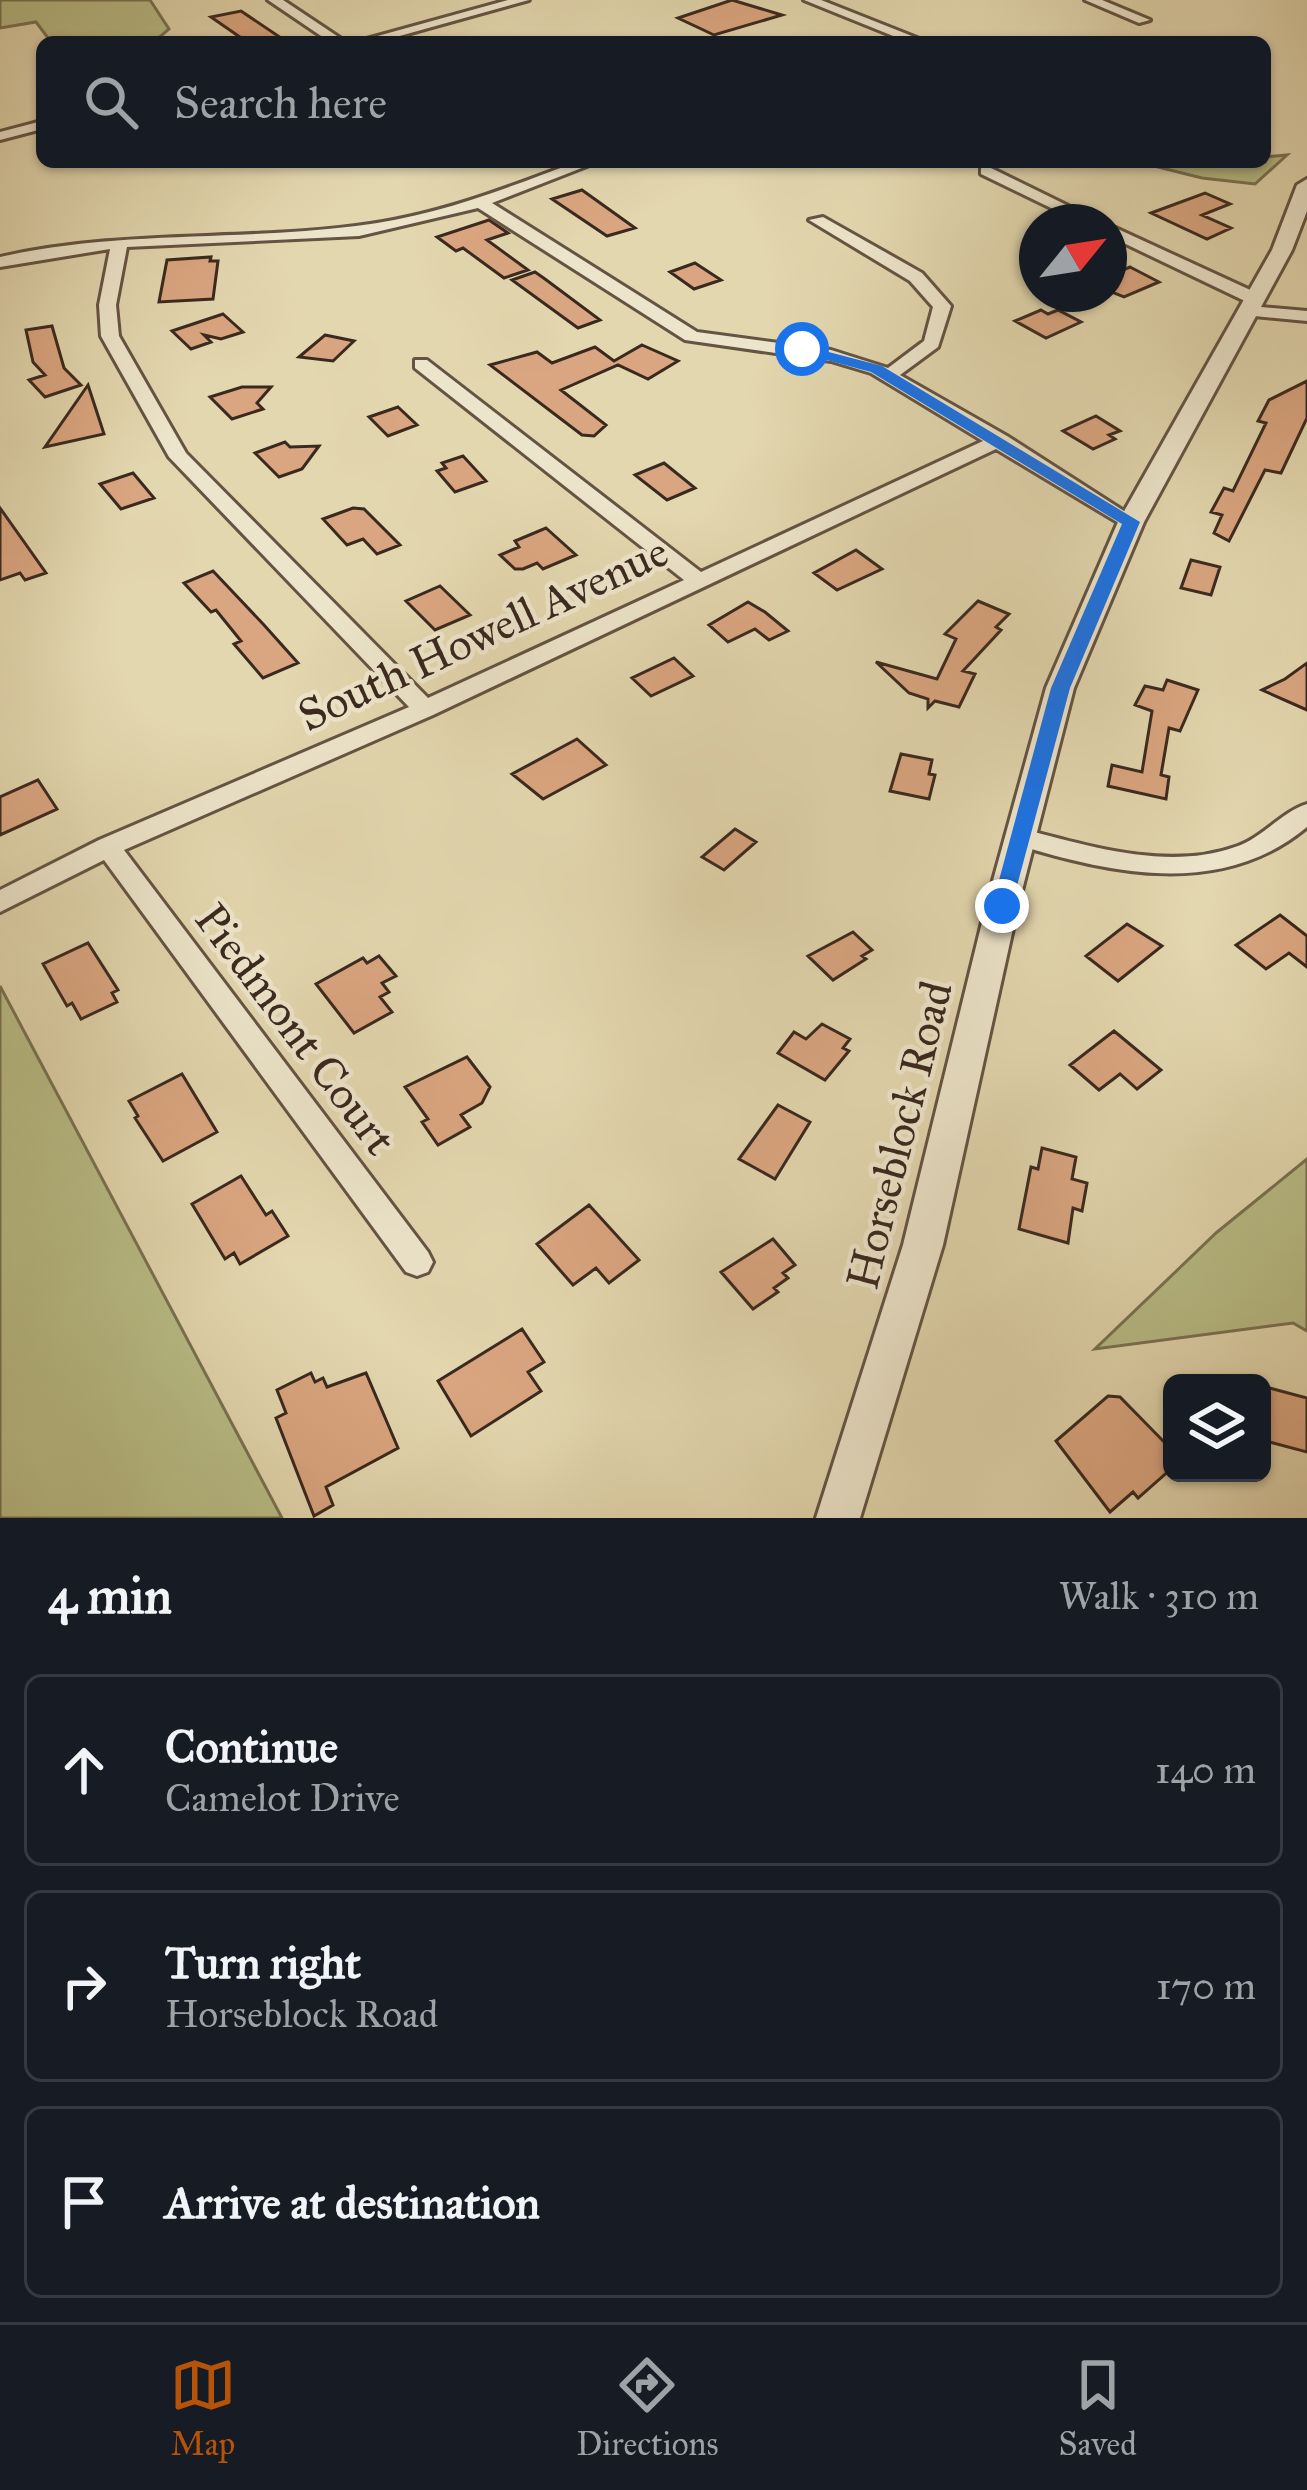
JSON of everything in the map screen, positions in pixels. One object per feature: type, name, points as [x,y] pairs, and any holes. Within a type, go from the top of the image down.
[{"type":"street","points":[[274,0],[330,36]]},
{"type":"street","points":[[385,36],[523,0]]},
{"type":"street","points":[[810,0],[904,36]]},
{"type":"street","points":[[1091,0],[1144,20]]},
{"type":"street","points":[[0,136],[36,127]]},
{"type":"street","points":[[0,262],[62,247],[359,231],[482,204],[575,168]]},
{"type":"street","points":[[986,171],[1055,204]]},
{"type":"street","name":"Horseblock Road","points":[[838,1518],[922,1245],[1060,688],[1131,522],[1282,250],[1307,185]]},
{"type":"street","points":[[482,204],[691,336],[831,354],[888,376],[1131,522]]},
{"type":"street","points":[[818,220],[916,277],[942,307],[932,343],[888,376]]},
{"type":"street","points":[[1127,240],[1251,305],[1307,316]]},
{"type":"street","points":[[120,242],[104,318],[112,346],[128,377],[145,393],[159,429],[179,457],[425,709]]},
{"type":"street","points":[[421,364],[699,581]]},
{"type":"street","name":"South Howell Avenue","points":[[0,902],[108,847],[425,709],[1000,440]]},
{"type":"street","points":[[1023,838],[1159,868],[1206,865],[1255,851],[1307,814]]},
{"type":"street","name":"Piedmont Court","points":[[108,847],[417,1262]]},
{"type":"green space","points":[[0,0],[150,0],[169,29],[161,36],[46,36],[36,22],[0,28]]},
{"type":"green space","points":[[1287,155],[1255,184],[1162,168],[1271,168],[1271,156]]},
{"type":"green space","points":[[0,986],[282,1518],[0,1518]]},
{"type":"green space","points":[[1307,1159],[1307,1331],[1293,1323],[1095,1349],[1216,1233]]},
{"type":"building","points":[[732,0],[782,15],[714,35],[678,18]]},
{"type":"building","points":[[241,11],[278,36],[238,36],[211,17]]},
{"type":"building","points":[[582,190],[635,228],[607,236],[552,199]]},
{"type":"building","points":[[1205,193],[1230,204],[1202,215],[1231,228],[1207,239],[1151,213]]},
{"type":"building","points":[[489,220],[508,233],[487,240],[528,270],[504,278],[463,248],[456,251],[437,237]]},
{"type":"building","points":[[211,257],[210,261],[218,261],[213,299],[159,302],[167,260]]},
{"type":"building","points":[[695,263],[721,280],[694,289],[670,272]]},
{"type":"building","points":[[1130,267],[1159,282],[1127,296]]},
{"type":"building","points":[[535,272],[600,320],[578,328],[512,280]]},
{"type":"building","points":[[1036,312],[1062,312],[1081,322],[1046,338],[1015,321]]},
{"type":"building","points":[[223,314],[243,332],[221,339],[204,335],[211,342],[191,349],[172,331]]},
{"type":"building","points":[[52,326],[64,368],[81,385],[45,397],[29,380],[45,375],[33,362],[26,330]]},
{"type":"building","points":[[325,335],[354,341],[333,361],[299,357]]},
{"type":"building","points":[[642,345],[678,361],[648,379],[618,365],[561,390],[606,425],[594,436],[582,435],[490,365],[537,352],[552,363],[595,347],[614,361]]},
{"type":"building","points":[[1307,381],[1307,418],[1281,473],[1265,470],[1229,541],[1214,533],[1222,515],[1211,512],[1224,488],[1233,491],[1266,423],[1258,421],[1269,400]]},
{"type":"building","points":[[88,385],[104,434],[45,447]]},
{"type":"building","points":[[242,387],[271,387],[257,403],[263,409],[232,419],[210,397]]},
{"type":"building","points":[[398,407],[417,425],[388,436],[369,417]]},
{"type":"building","points":[[1096,416],[1120,431],[1109,435],[1115,439],[1093,449],[1063,431]]},
{"type":"building","points":[[285,442],[290,447],[319,446],[302,469],[279,477],[255,453]]},
{"type":"building","points":[[463,456],[486,481],[455,492],[437,471],[446,468],[442,463]]},
{"type":"building","points":[[664,463],[695,488],[667,500],[635,475]]},
{"type":"building","points":[[133,473],[154,498],[121,509],[100,484]]},
{"type":"building","points":[[0,508],[46,573],[25,580],[20,573],[0,580]]},
{"type":"building","points":[[364,509],[400,545],[377,554],[363,539],[347,545],[323,519]]},
{"type":"building","points":[[546,528],[576,555],[543,569],[537,563],[515,569],[500,555],[519,547],[515,541]]},
{"type":"building","points":[[856,550],[882,569],[837,590],[814,573]]},
{"type":"building","points":[[1191,560],[1220,567],[1211,595],[1181,588]]},
{"type":"building","points":[[213,571],[298,663],[263,678],[234,644],[241,641],[216,610],[211,612],[184,583]]},
{"type":"building","points":[[440,586],[470,615],[435,630],[406,601]]},
{"type":"building","points":[[978,601],[1009,614],[996,627],[1001,630],[963,671],[975,674],[959,707],[935,701],[928,708],[928,699],[909,693],[876,662],[937,679],[956,639],[945,634]]},
{"type":"building","points":[[748,602],[788,631],[769,640],[755,629],[728,642],[709,625]]},
{"type":"building","points":[[674,658],[693,676],[651,696],[632,678]]},
{"type":"building","points":[[1307,663],[1307,710],[1262,690],[1285,679]]},
{"type":"building","points":[[1167,680],[1198,690],[1180,731],[1169,728],[1161,775],[1169,777],[1166,799],[1108,786],[1112,765],[1142,772],[1152,711],[1135,705],[1145,686],[1163,690]]},
{"type":"building","points":[[577,739],[606,765],[543,799],[512,774]]},
{"type":"building","points":[[901,754],[932,760],[929,774],[935,775],[929,799],[890,791]]},
{"type":"building","points":[[38,780],[57,809],[0,835],[0,797]]},
{"type":"building","points":[[735,829],[756,842],[724,870],[702,857]]},
{"type":"building","points":[[1280,915],[1307,936],[1307,967],[1289,953],[1266,969],[1236,945]]},
{"type":"building","points":[[1127,924],[1162,946],[1118,981],[1086,956]]},
{"type":"building","points":[[853,932],[872,950],[833,980],[808,956]]},
{"type":"building","points":[[88,943],[118,990],[112,993],[117,1002],[81,1019],[72,1003],[67,1006],[43,964]]},
{"type":"building","points":[[379,956],[396,976],[382,983],[389,992],[380,997],[392,1012],[354,1033],[316,984],[363,958],[367,963]]},
{"type":"building","points":[[822,1024],[850,1039],[843,1048],[849,1051],[825,1080],[778,1053],[794,1032],[806,1039]]},
{"type":"building","points":[[1114,1031],[1161,1070],[1137,1089],[1120,1074],[1099,1090],[1070,1065]]},
{"type":"building","points":[[467,1057],[490,1087],[482,1103],[461,1115],[470,1127],[438,1145],[422,1122],[428,1119],[405,1087]]},
{"type":"building","points":[[182,1074],[217,1132],[163,1161],[129,1101]]},
{"type":"building","points":[[778,1105],[810,1122],[775,1179],[739,1159]]},
{"type":"building","points":[[1042,1148],[1076,1157],[1072,1179],[1087,1183],[1082,1211],[1073,1208],[1068,1243],[1019,1229],[1031,1167],[1038,1169]]},
{"type":"building","points":[[241,1176],[266,1215],[272,1211],[288,1236],[240,1264],[234,1253],[225,1259],[192,1204]]},
{"type":"building","points":[[589,1205],[639,1260],[609,1283],[596,1268],[573,1285],[537,1244]]},
{"type":"building","points":[[773,1239],[795,1265],[783,1273],[788,1278],[774,1288],[778,1292],[753,1309],[721,1272]]},
{"type":"building","points":[[522,1329],[544,1362],[528,1372],[541,1391],[471,1436],[438,1381]]},
{"type":"building","points":[[311,1373],[315,1382],[323,1378],[327,1387],[366,1373],[398,1448],[326,1487],[333,1505],[314,1516],[276,1418],[286,1413],[277,1390]]},
{"type":"building","points":[[1271,1388],[1307,1398],[1307,1452],[1271,1442]]},
{"type":"building","points":[[1108,1396],[1120,1397],[1163,1441],[1163,1476],[1138,1498],[1133,1492],[1110,1512],[1056,1441]]},
{"type":"route","points":[[802,349],[877,369],[1131,522],[1060,688],[1002,906]]}]
